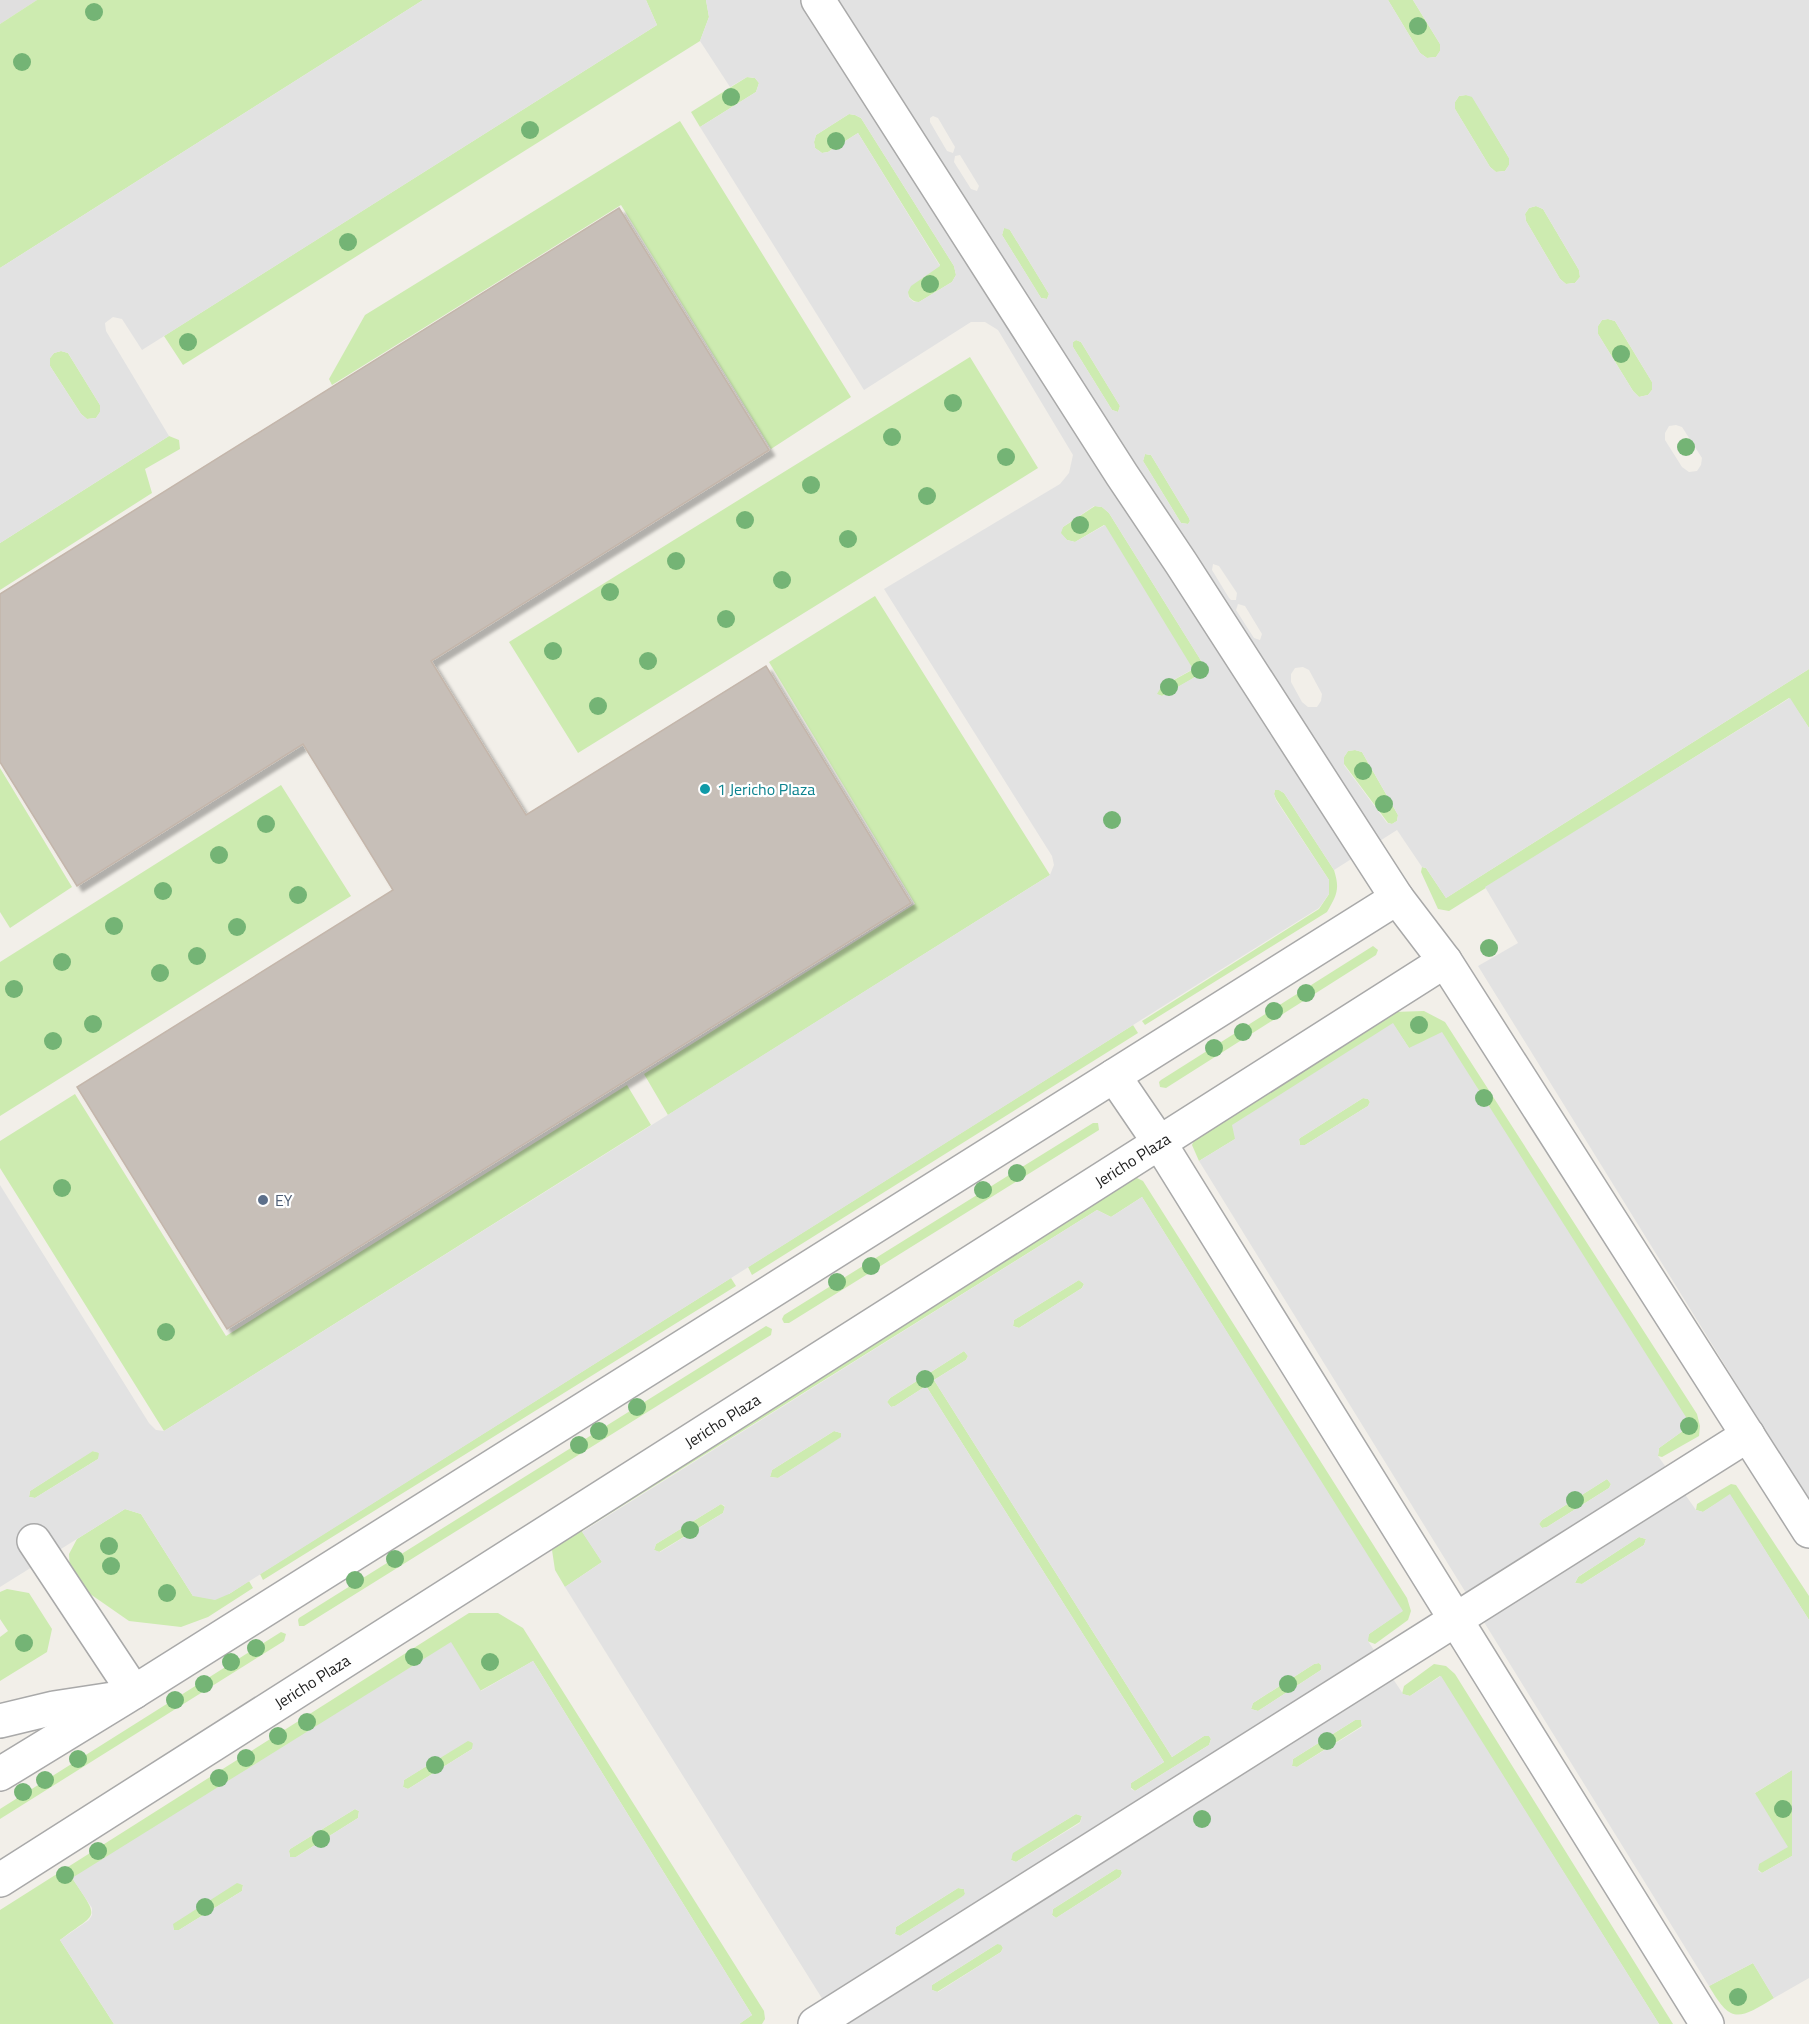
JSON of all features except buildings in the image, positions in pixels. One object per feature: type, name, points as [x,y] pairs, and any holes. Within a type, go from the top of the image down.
[{"type":"lane","points":[[818,0],[1122,475],[1397,898],[1445,961],[1809,1531]]},
{"type":"lane","points":[[0,1773],[130,1694],[1397,898]]},
{"type":"lane","name":"Jericho Plaza","points":[[0,1880],[1445,961]]},
{"type":"lane","points":[[1114,1076],[1159,1142],[1707,2024]]},
{"type":"lane","points":[[815,2024],[1748,1435]]},
{"type":"lane","points":[[34,1541],[130,1694]]},
{"type":"lane","points":[[0,1721],[130,1694]]},
{"type":"shaded area","points":[[0,0],[37,0],[0,24]]},
{"type":"shaded area","points":[[423,0],[646,0],[657,25],[142,350],[122,319],[113,317],[105,323],[106,331],[169,436],[0,543],[0,268]],"holes":[[[61,351],[68,353],[100,405],[100,412],[96,418],[87,419],[81,414],[50,366],[50,358],[54,353]]]},
{"type":"shaded area","points":[[706,0],[1388,0],[1420,53],[1427,58],[1436,57],[1440,51],[1440,44],[1413,0],[1809,0],[1809,669],[1446,898],[1397,830],[1334,870],[1284,793],[1275,790],[1276,800],[1329,880],[1329,894],[1319,908],[229,1594],[215,1600],[193,1596],[141,1514],[125,1509],[0,1587],[0,1185],[149,1423],[156,1430],[164,1431],[1050,875],[1054,865],[1052,856],[884,589],[1060,484],[1069,473],[1073,455],[998,330],[985,322],[971,322],[864,390],[700,127],[756,92],[759,83],[755,78],[747,77],[730,87],[700,41],[709,17]],"holes":[[[1459,96],[1472,97],[1509,158],[1509,165],[1505,171],[1496,172],[1490,167],[1455,109],[1455,102]],[[849,114],[861,118],[954,266],[956,275],[952,282],[919,302],[914,302],[909,298],[908,292],[911,286],[940,266],[858,133],[828,152],[822,153],[815,148],[816,135]],[[933,116],[938,118],[955,147],[953,153],[947,151],[930,122]],[[960,155],[979,186],[977,191],[971,189],[954,162],[955,156]],[[1536,206],[1543,209],[1579,270],[1580,277],[1575,283],[1566,284],[1560,279],[1526,221],[1525,214],[1529,208]],[[1004,228],[1010,230],[1049,294],[1047,299],[1041,298],[1002,235]],[[1602,320],[1615,321],[1652,382],[1652,390],[1648,395],[1639,397],[1633,391],[1598,334],[1598,326]],[[1076,340],[1081,342],[1120,406],[1118,412],[1112,410],[1073,347],[1073,342]],[[1669,426],[1682,427],[1702,458],[1697,471],[1689,472],[1682,467],[1665,440],[1665,433]],[[1145,454],[1151,455],[1189,518],[1188,524],[1181,523],[1143,461]],[[1094,506],[1102,507],[1109,513],[1205,667],[1200,674],[1162,696],[1157,694],[1161,687],[1193,669],[1105,525],[1075,542],[1067,540],[1061,533],[1063,527]],[[1213,564],[1219,566],[1237,593],[1236,600],[1231,600],[1212,570]],[[1238,604],[1245,606],[1262,634],[1260,640],[1254,638],[1236,610]],[[1303,667],[1309,670],[1322,694],[1317,707],[1308,707],[1302,702],[1291,682],[1291,674],[1295,668]],[[1348,751],[1362,752],[1398,815],[1397,821],[1392,824],[1387,823],[1344,765],[1344,757]],[[93,1451],[99,1453],[98,1459],[35,1498],[29,1497],[30,1491]]]},
{"type":"shaded area","points":[[1790,698],[1809,728],[1809,1501],[1478,966],[1518,943],[1485,887]]},
{"type":"shaded area","points":[[1393,1023],[1409,1048],[1442,1032],[1691,1425],[1659,1448],[1658,1456],[1696,1510],[1703,1512],[1730,1494],[1809,1620],[1809,1978],[1774,1998],[1753,1963],[1709,1986],[1199,1161],[1235,1139],[1232,1125]],"holes":[[[1363,1098],[1370,1102],[1368,1106],[1305,1145],[1300,1145],[1299,1139]],[[1607,1479],[1611,1484],[1609,1488],[1547,1527],[1542,1528],[1539,1524]],[[1639,1537],[1646,1539],[1644,1545],[1582,1584],[1575,1583],[1578,1577]],[[1792,1770],[1792,1856],[1762,1873],[1758,1871],[1759,1864],[1788,1847],[1755,1793]]]},
{"type":"shaded area","points":[[1142,1197],[1403,1611],[1369,1634],[1368,1641],[1403,1694],[1410,1696],[1441,1676],[1659,2024],[838,2024],[565,1587],[602,1562],[582,1532],[1097,1210],[1111,1217]],"holes":[[[1079,1280],[1084,1284],[1082,1288],[1019,1328],[1013,1326],[1014,1320]],[[964,1351],[968,1356],[966,1360],[934,1380],[1172,1757],[1204,1736],[1209,1736],[1211,1739],[1209,1745],[1135,1791],[1131,1789],[1131,1783],[1164,1762],[926,1386],[891,1407],[887,1402],[890,1398]],[[834,1431],[841,1433],[841,1437],[778,1478],[770,1477],[772,1470]],[[721,1504],[725,1506],[723,1513],[660,1552],[654,1550],[656,1544]],[[1314,1664],[1321,1665],[1321,1670],[1258,1711],[1251,1709],[1253,1703]],[[1355,1720],[1361,1720],[1362,1727],[1297,1767],[1292,1766],[1293,1759]],[[1076,1814],[1082,1816],[1080,1823],[1016,1862],[1011,1860],[1013,1853]],[[1116,1869],[1121,1870],[1120,1877],[1056,1918],[1052,1915],[1053,1909]],[[958,1888],[964,1889],[963,1896],[900,1936],[895,1934],[896,1927]],[[997,1944],[1001,1945],[1003,1948],[1001,1952],[938,1992],[932,1990],[932,1985]]]},
{"type":"shaded area","points":[[451,1642],[481,1691],[533,1661],[752,2015],[739,2024],[114,2024],[60,1940],[89,1920],[92,1915],[92,1908],[72,1878]],"holes":[[[468,1741],[473,1743],[472,1749],[408,1789],[403,1787],[404,1780]],[[355,1809],[359,1811],[358,1818],[296,1857],[290,1857],[290,1849]],[[237,1883],[243,1885],[242,1891],[179,1930],[174,1930],[173,1924]]]},
{"type":"green space","points":[[37,0],[423,0],[0,268],[0,24]]},
{"type":"green space","points":[[646,0],[706,0],[709,17],[700,41],[183,365],[164,336],[657,25]]},
{"type":"green space","points":[[1388,0],[1413,0],[1440,44],[1440,51],[1436,57],[1427,58],[1420,53]]},
{"type":"green space","points":[[747,77],[755,78],[759,83],[756,92],[700,127],[691,112]]},
{"type":"green space","points":[[1459,96],[1472,96],[1509,158],[1509,165],[1505,171],[1496,172],[1490,167],[1455,109],[1455,102]]},
{"type":"green space","points":[[849,114],[861,118],[954,266],[956,275],[952,282],[919,302],[909,296],[909,288],[918,279],[940,265],[858,133],[828,152],[822,153],[815,148],[816,135]]},
{"type":"green space","points":[[680,121],[851,397],[771,449],[621,205],[332,385],[329,379],[365,315]]},
{"type":"green space","points":[[1536,206],[1543,209],[1579,270],[1580,277],[1575,283],[1566,284],[1560,279],[1526,221],[1525,214],[1529,208]]},
{"type":"green space","points":[[1004,228],[1010,230],[1049,294],[1047,299],[1041,298],[1002,235]]},
{"type":"green space","points":[[1602,320],[1615,321],[1652,382],[1652,390],[1648,395],[1639,397],[1633,391],[1598,334],[1598,326]]},
{"type":"green space","points":[[1076,340],[1081,342],[1120,406],[1118,412],[1112,410],[1073,347],[1073,342]]},
{"type":"green space","points":[[61,351],[68,353],[100,405],[100,412],[96,418],[87,419],[81,414],[50,366],[50,358],[54,353]]},
{"type":"green space","points":[[970,357],[1038,468],[578,753],[509,642]]},
{"type":"green space","points":[[169,436],[179,440],[180,449],[145,469],[152,493],[0,590],[0,543]]},
{"type":"green space","points":[[1145,454],[1151,455],[1189,518],[1188,524],[1181,523],[1143,461]]},
{"type":"green space","points":[[1095,506],[1102,507],[1109,513],[1205,667],[1201,674],[1162,696],[1156,694],[1161,687],[1192,670],[1104,525],[1075,542],[1067,540],[1060,533],[1063,527]]},
{"type":"green space","points":[[875,596],[1050,875],[668,1115],[644,1074],[915,904],[769,662]]},
{"type":"green space","points":[[1809,669],[1809,728],[1789,698],[1449,911],[1438,909],[1421,872],[1422,867],[1426,868],[1446,898]]},
{"type":"green space","points":[[1348,751],[1362,752],[1398,815],[1397,821],[1392,824],[1388,823],[1344,764],[1344,757]]},
{"type":"green space","points":[[0,768],[72,887],[10,928],[0,912]]},
{"type":"green space","points":[[281,785],[351,896],[0,1116],[0,962]]},
{"type":"green space","points":[[1275,790],[1284,793],[1334,870],[1337,887],[1327,912],[1145,1025],[1142,1021],[1319,909],[1329,894],[1329,880],[1276,799]]},
{"type":"green space","points":[[1373,946],[1378,950],[1376,955],[1166,1088],[1160,1087],[1161,1080]]},
{"type":"green space","points":[[1424,1011],[1445,1022],[1697,1414],[1700,1426],[1699,1436],[1662,1457],[1658,1456],[1659,1448],[1691,1425],[1393,1024],[1235,1139],[1199,1161],[1192,1145],[1198,1131],[1393,1012]]},
{"type":"green space","points":[[1133,1025],[1138,1033],[752,1275],[748,1267]]},
{"type":"green space","points":[[627,1085],[651,1125],[164,1431],[0,1168],[0,1141],[75,1094],[226,1336]]},
{"type":"green space","points":[[1363,1098],[1370,1102],[1368,1106],[1305,1145],[1300,1145],[1300,1138]]},
{"type":"green space","points":[[1093,1123],[1098,1123],[1099,1130],[789,1323],[784,1323],[782,1319],[784,1315]]},
{"type":"green space","points":[[1135,1177],[1143,1181],[1407,1598],[1411,1611],[1408,1620],[1375,1644],[1367,1641],[1369,1634],[1402,1611],[1142,1197],[1111,1217],[1097,1210],[582,1531],[602,1562],[565,1587],[555,1570],[552,1550],[560,1531]]},
{"type":"green space","points":[[731,1278],[736,1286],[263,1580],[260,1574]]},
{"type":"green space","points":[[1079,1280],[1084,1284],[1082,1288],[1019,1328],[1013,1326],[1014,1320]]},
{"type":"green space","points":[[766,1326],[772,1329],[771,1335],[304,1626],[299,1626],[299,1618]]},
{"type":"green space","points":[[964,1351],[968,1356],[966,1360],[934,1380],[1172,1757],[1204,1736],[1209,1736],[1211,1739],[1209,1745],[1135,1791],[1130,1787],[1131,1783],[1164,1762],[926,1386],[895,1406],[891,1407],[887,1402]]},
{"type":"green space","points":[[834,1431],[841,1433],[841,1438],[778,1478],[770,1477],[772,1470]]},
{"type":"green space","points":[[92,1451],[98,1452],[100,1455],[98,1459],[35,1498],[29,1497],[30,1491]]},
{"type":"green space","points":[[1607,1479],[1611,1484],[1609,1488],[1547,1527],[1542,1528],[1539,1524],[1542,1520]]},
{"type":"green space","points":[[1731,1484],[1736,1485],[1809,1596],[1809,1620],[1730,1495],[1703,1512],[1696,1510],[1697,1504]]},
{"type":"green space","points":[[721,1504],[725,1507],[723,1513],[659,1552],[654,1550],[656,1544]]},
{"type":"green space","points":[[125,1509],[141,1514],[193,1596],[229,1594],[249,1581],[253,1588],[208,1617],[181,1627],[129,1621],[83,1589],[70,1572],[69,1554],[77,1539]]},
{"type":"green space","points":[[1639,1537],[1646,1539],[1644,1545],[1582,1584],[1575,1583],[1578,1577]]},
{"type":"green space","points":[[7,1589],[29,1593],[52,1629],[47,1652],[0,1681],[0,1637],[8,1631],[0,1619],[0,1592]]},
{"type":"green space","points":[[469,1613],[498,1613],[523,1628],[764,2011],[765,2019],[762,2024],[739,2024],[752,2015],[533,1661],[480,1691],[73,1879],[88,1903],[91,1915],[60,1940],[114,2024],[0,2024],[0,1910]]},
{"type":"green space","points":[[281,1632],[286,1634],[284,1641],[0,1819],[0,1809]]},
{"type":"green space","points":[[1319,1663],[1321,1670],[1258,1711],[1251,1709],[1253,1703]]},
{"type":"green space","points":[[1434,1664],[1446,1666],[1455,1674],[1673,2024],[1659,2024],[1440,1676],[1410,1696],[1402,1694],[1404,1686]]},
{"type":"green space","points":[[1355,1720],[1361,1720],[1362,1726],[1297,1767],[1292,1766],[1293,1759]]},
{"type":"green space","points":[[468,1740],[474,1745],[472,1749],[408,1789],[403,1787],[404,1780]]},
{"type":"green space","points":[[1792,1770],[1792,1856],[1762,1873],[1757,1869],[1759,1864],[1755,1793]]},
{"type":"green space","points":[[355,1809],[359,1811],[358,1818],[296,1857],[290,1857],[290,1849]]},
{"type":"green space","points":[[1076,1814],[1082,1816],[1080,1822],[1016,1862],[1011,1860],[1012,1853]]},
{"type":"green space","points":[[1116,1869],[1121,1870],[1120,1877],[1056,1918],[1052,1915],[1053,1909]]},
{"type":"green space","points":[[237,1882],[243,1885],[242,1891],[179,1930],[174,1930],[172,1924]]},
{"type":"green space","points":[[958,1888],[964,1889],[964,1896],[900,1936],[895,1934],[896,1927]]},
{"type":"green space","points":[[997,1944],[1001,1944],[1003,1948],[1001,1952],[937,1992],[932,1990],[932,1985]]},
{"type":"green space","points":[[1753,1963],[1774,1998],[1743,2014],[1730,2012],[1723,2007],[1709,1986]]},
{"type":"place","name":"1 Jericho Plaza","points":[[705,789]]},
{"type":"place","name":"EY","points":[[263,1200]]}]
